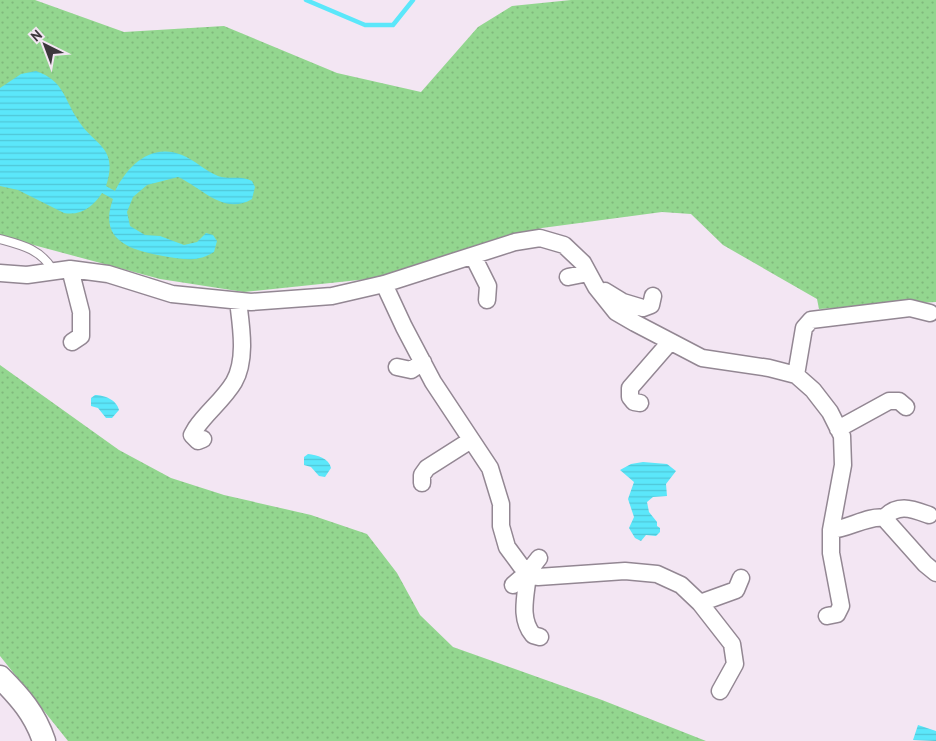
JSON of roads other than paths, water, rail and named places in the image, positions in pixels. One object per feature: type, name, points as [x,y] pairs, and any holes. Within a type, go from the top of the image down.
[{"type":"street","points":[[0,273],[27,275],[70,269],[108,274],[172,294],[250,302],[332,296],[384,284],[515,242],[540,238],[564,245],[583,263],[592,280],[616,312],[702,358],[738,357],[796,375],[813,390],[830,412],[842,436],[843,465],[831,530],[832,553],[841,606],[837,614],[827,616]]},
{"type":"street","points":[[473,256],[488,286],[487,300]]},
{"type":"street","points":[[70,269],[85,321],[81,336],[72,342]]},
{"type":"street","points":[[568,277],[592,280],[623,302],[643,308],[651,305],[653,296]]},
{"type":"street","points":[[384,284],[423,362],[490,468],[501,504],[501,526],[508,547],[528,572],[538,577],[625,571],[657,574],[681,585],[700,603],[727,635],[735,654],[735,664],[721,691]]},
{"type":"street","points":[[203,439],[198,441],[192,435],[219,395],[234,382],[245,364],[238,301]]},
{"type":"street","points":[[796,375],[804,328],[811,320],[910,308],[930,313]]},
{"type":"street","points":[[640,403],[634,402],[629,394],[633,379],[670,342]]},
{"type":"street","points":[[397,368],[411,370],[423,362]]},
{"type":"street","points":[[838,429],[889,401],[899,401],[906,407]]},
{"type":"street","points":[[424,472],[471,440]]},
{"type":"street","points":[[884,518],[895,509],[902,508],[929,515]]},
{"type":"street","points":[[831,530],[844,529],[875,517],[884,518],[925,564],[936,573]]},
{"type":"street","points":[[513,584],[528,572],[539,558]]},
{"type":"street","points":[[528,572],[524,602],[526,619],[531,634],[540,637]]},
{"type":"street","points":[[700,603],[736,590],[741,578]]},
{"type":"street","points":[[0,677],[27,705],[36,720],[44,741]]},
{"type":"lane","points":[[0,239],[31,248],[46,258],[53,270]]},
{"type":"water","points":[[36,71],[58,85],[84,129],[107,154],[109,173],[106,186],[115,191],[126,173],[141,159],[150,154],[160,152],[182,155],[218,176],[244,178],[252,181],[255,187],[252,199],[242,203],[222,202],[178,177],[147,185],[133,197],[127,212],[130,226],[145,235],[160,236],[184,245],[197,242],[206,233],[213,235],[217,241],[214,252],[201,258],[183,259],[150,254],[128,246],[113,233],[109,213],[113,199],[102,193],[91,206],[81,212],[70,214],[64,213],[18,190],[0,186],[0,88],[21,74]]},
{"type":"water","points":[[95,395],[106,397],[116,403],[119,410],[112,418],[106,418],[98,408],[91,406],[91,398]]},
{"type":"water","points":[[308,454],[319,456],[328,462],[331,468],[325,477],[319,476],[311,467],[304,465],[304,457]]},
{"type":"water","points":[[643,462],[667,464],[676,471],[666,484],[667,496],[653,497],[647,502],[649,512],[657,522],[660,532],[656,536],[646,535],[641,541],[635,538],[629,528],[634,517],[628,499],[634,482],[620,470],[631,464]]},
{"type":"water","points":[[918,725],[936,731],[936,741],[913,740]]},
{"type":"waterway","points":[[306,0],[365,25],[393,25],[413,0]]}]
